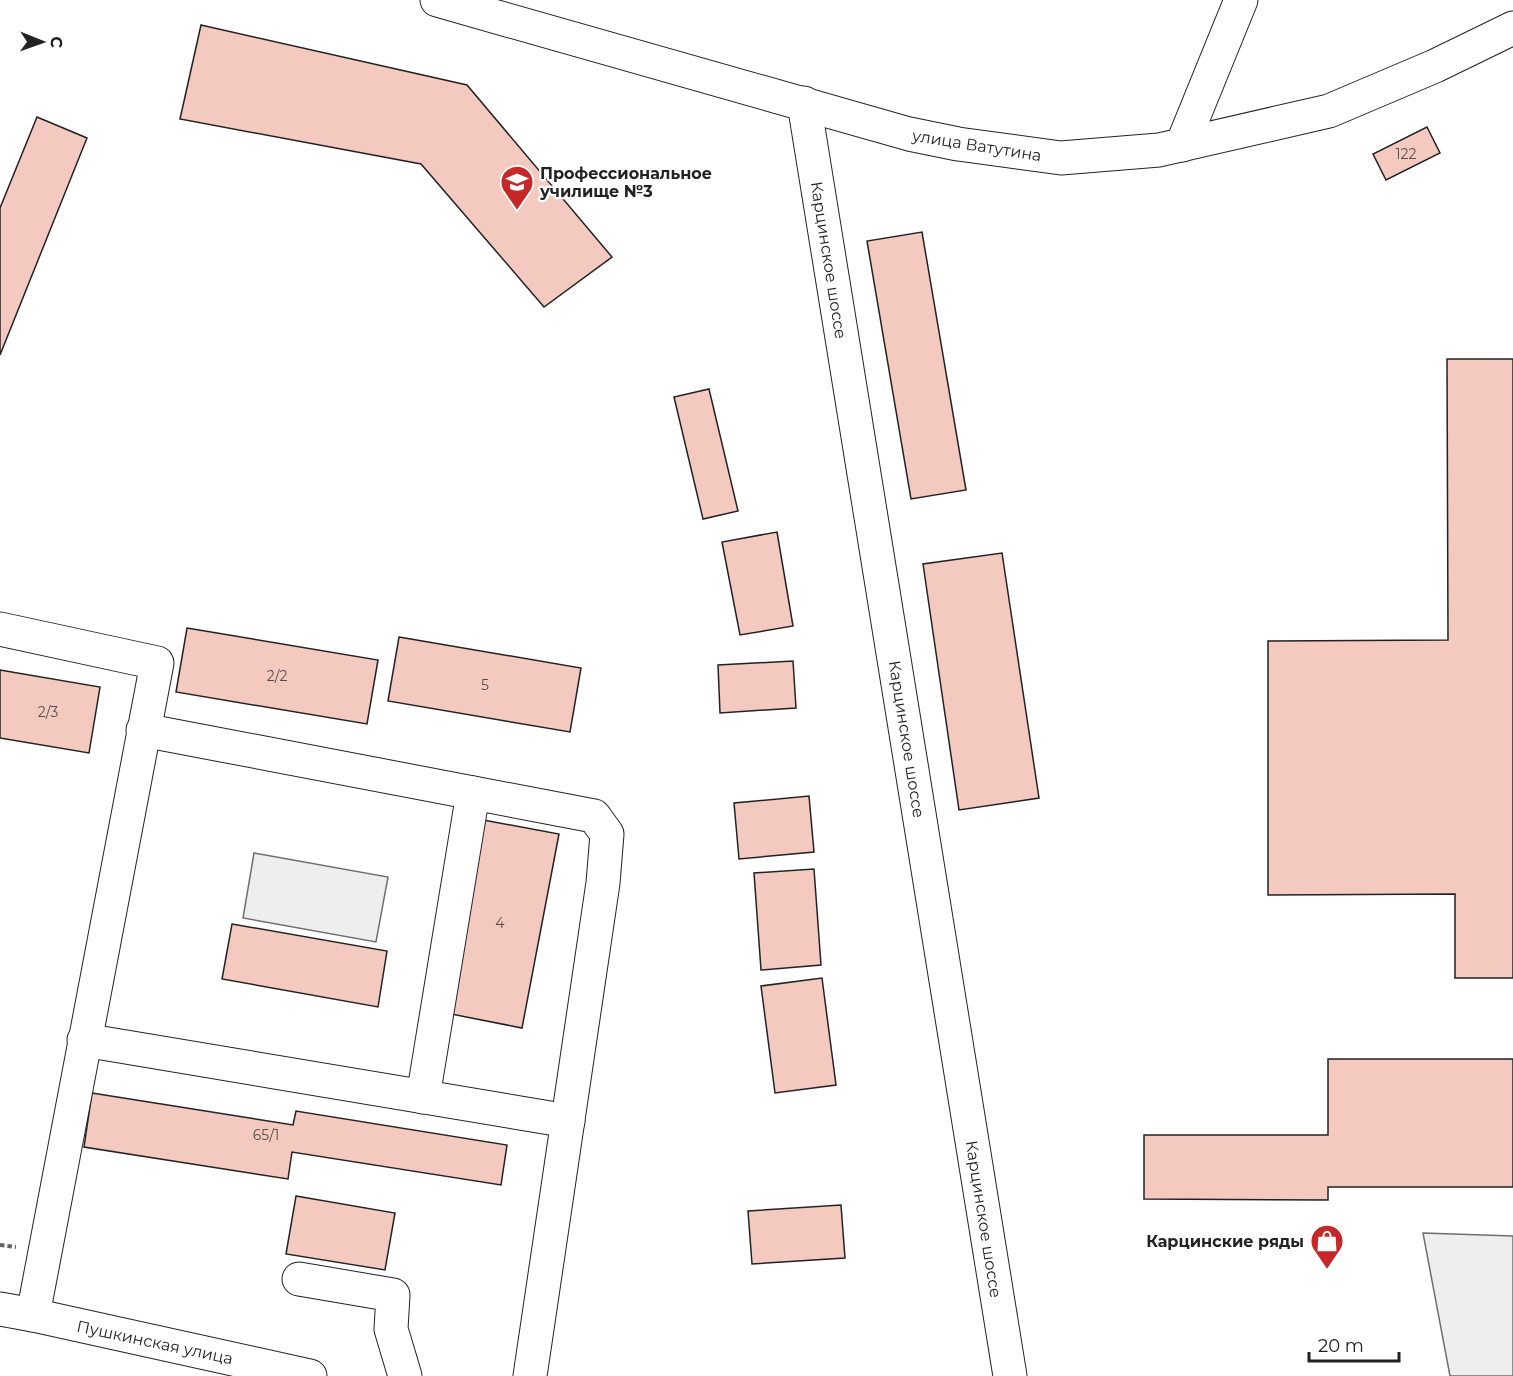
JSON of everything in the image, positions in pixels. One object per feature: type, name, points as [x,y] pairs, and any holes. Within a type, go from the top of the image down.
[{"type":"main road","name":"улица Ватутина","points":[[437,0],[909,134],[958,144],[1061,158],[1159,150],[1329,111],[1435,66],[1513,28]]},
{"type":"main road","points":[[1182,145],[1241,0]]},
{"type":"main road","name":"Карцинское шоссе","points":[[804,103],[1010,1376]]},
{"type":"main road","points":[[0,629],[157,663],[33,1315]]},
{"type":"main road","points":[[143,730],[594,816],[607,834],[603,883],[530,1376]]},
{"type":"main road","points":[[423,1097],[473,793]]},
{"type":"main road","points":[[84,1040],[567,1122]]},
{"type":"main road","points":[[299,1279],[393,1295],[391,1329],[405,1376]]},
{"type":"main road","name":"Пушкинская улица","points":[[0,1309],[310,1376]]},
{"type":"shaded area","points":[[254,853],[388,877],[376,942],[243,918]]},
{"type":"shaded area","points":[[1423,1233],[1513,1236],[1513,1376],[1450,1376]]},
{"type":"building","name":"Профессиональное училище №3","points":[[201,25],[467,85],[612,257],[544,307],[421,164],[180,119]]},
{"type":"building","points":[[37,117],[87,138],[0,355],[0,208]]},
{"type":"building","points":[[1427,127],[1440,153],[1386,180],[1373,154]]},
{"type":"building","points":[[922,232],[966,490],[911,499],[867,241]]},
{"type":"building","points":[[1447,359],[1513,359],[1513,978],[1455,978],[1455,894],[1268,895],[1268,641],[1448,640]]},
{"type":"building","points":[[709,389],[738,511],[703,519],[674,397]]},
{"type":"building","points":[[777,532],[793,626],[740,635],[722,542]]},
{"type":"building","points":[[1002,553],[1039,798],[959,810],[923,564]]},
{"type":"building","points":[[187,628],[378,660],[367,724],[176,692]]},
{"type":"building","points":[[399,637],[581,668],[570,732],[388,701]]},
{"type":"building","points":[[793,661],[796,708],[720,713],[718,665]]},
{"type":"building","points":[[0,670],[100,687],[89,753],[0,738]]},
{"type":"building","points":[[809,796],[814,852],[739,859],[734,803]]},
{"type":"building","points":[[478,819],[559,834],[522,1028],[441,1012]]},
{"type":"building","points":[[814,869],[821,965],[761,970],[754,873]]},
{"type":"building","points":[[232,924],[387,951],[378,1007],[222,979]]},
{"type":"building","points":[[822,978],[836,1085],[775,1093],[761,986]]},
{"type":"building","points":[[1328,1059],[1513,1059],[1513,1187],[1328,1187],[1328,1200],[1144,1199],[1144,1135],[1328,1135]]},
{"type":"building","points":[[92,1093],[293,1125],[296,1111],[507,1145],[501,1185],[292,1152],[288,1179],[84,1147]]},
{"type":"building","points":[[296,1196],[395,1213],[385,1270],[286,1254]]},
{"type":"building","points":[[841,1205],[845,1258],[752,1264],[748,1211]]},
{"type":"place","name":"Профессиональное училище №3","points":[[517,211]]},
{"type":"place","name":"Карцинские ряды","points":[[1327,1270]]}]
